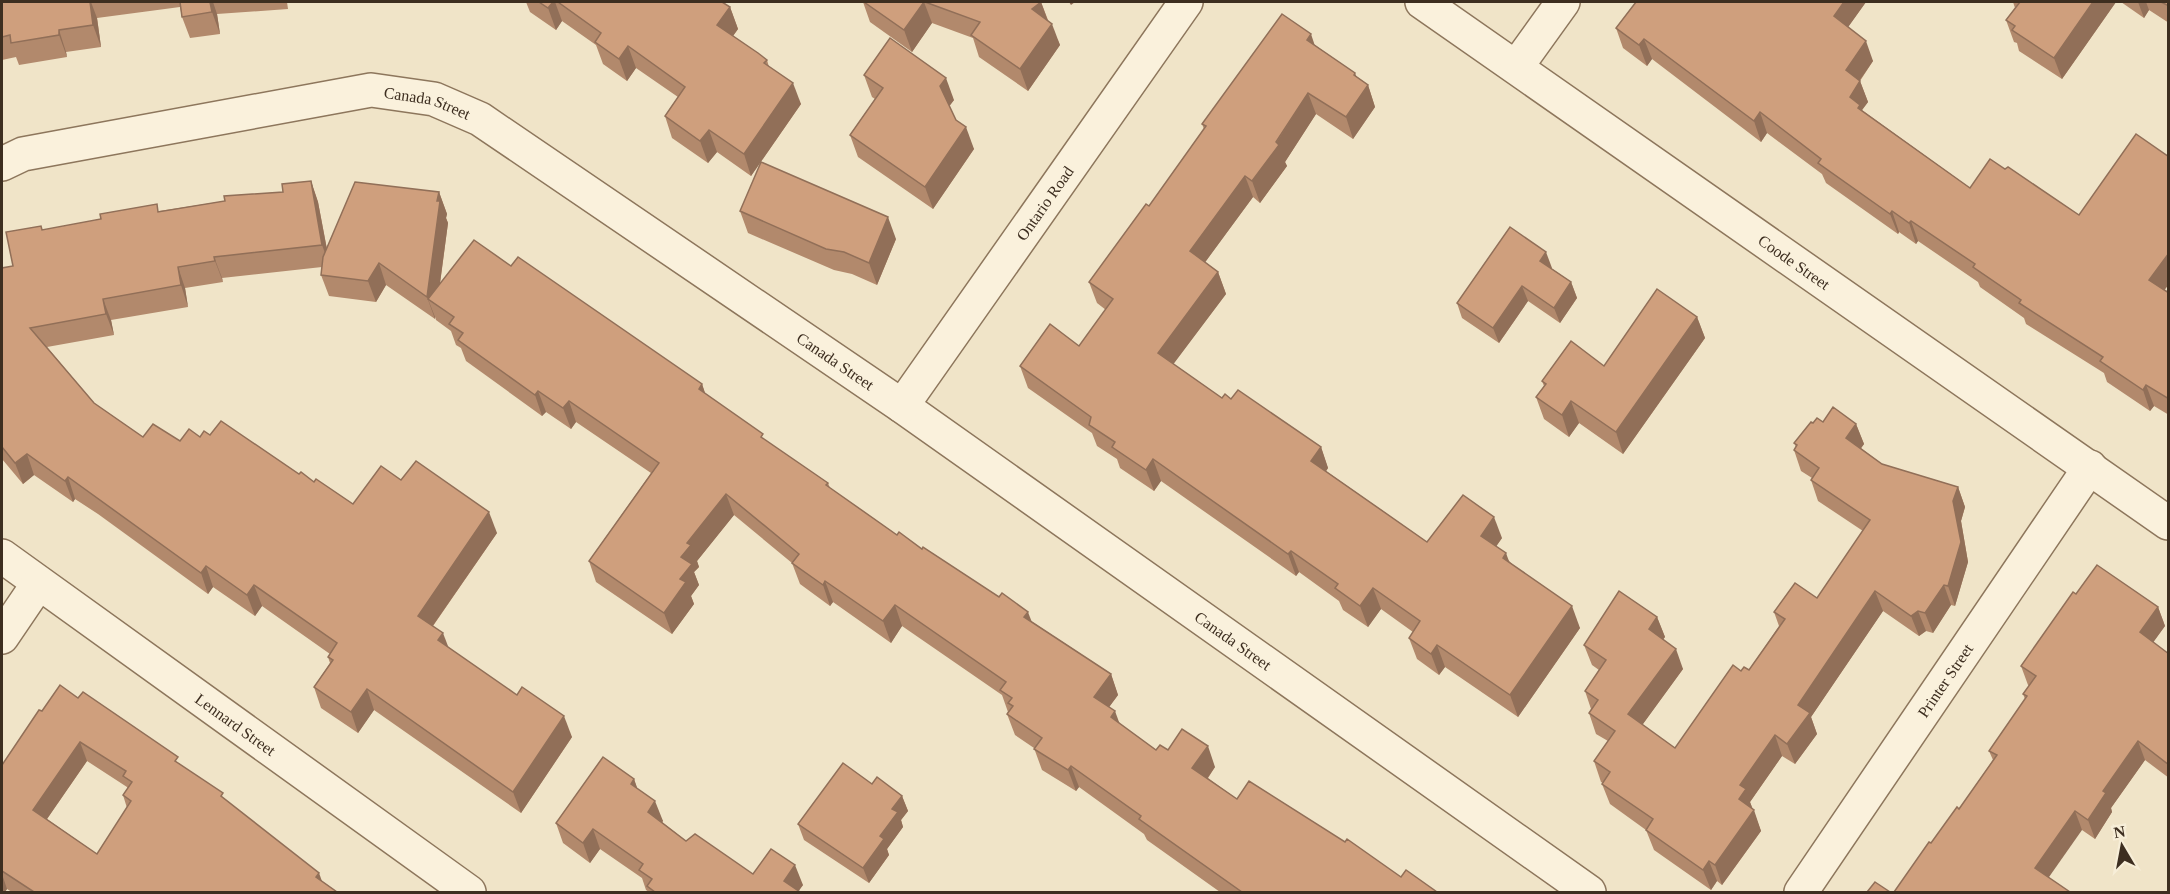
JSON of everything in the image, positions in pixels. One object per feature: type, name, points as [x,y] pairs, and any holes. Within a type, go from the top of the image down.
[{"type":"street","name":"Ontario Road","points":[[902,406],[1186,2]]},
{"type":"street","name":"Coode Street","points":[[1422,2],[2169,523]]},
{"type":"street","points":[[1516,66],[1563,2]]},
{"type":"street","name":"Canada Street","points":[[2,164],[22,154],[370,90],[434,99],[480,119],[902,406],[1589,892]]},
{"type":"street","name":"Printer Street","points":[[1801,892],[2090,467]]},
{"type":"street","name":"Lennard Street","points":[[2,556],[469,892]]},
{"type":"street","points":[[2,637],[38,584]]},
{"type":"building","points":[[2,2],[90,2],[93,25],[59,30],[59,35],[11,43],[10,35],[2,37]]},
{"type":"building","points":[[180,2],[210,2],[212,12],[182,17]]},
{"type":"building","points":[[539,2],[553,2],[548,8]]},
{"type":"building","points":[[558,2],[722,2],[730,7],[717,25],[758,53],[767,60],[764,63],[793,83],[744,154],[709,130],[700,141],[665,116],[685,87],[628,46],[619,59],[595,42],[601,33]]},
{"type":"building","points":[[864,2],[924,2],[904,30]]},
{"type":"building","points":[[925,2],[1041,2],[1032,9],[1052,24],[1020,69],[971,35],[980,22]]},
{"type":"building","points":[[1636,2],[1844,2],[1834,16],[1866,41],[1846,70],[1860,81],[1850,97],[1860,105],[1858,108],[1970,188],[1990,159],[2005,169],[2008,167],[2079,215],[2136,134],[2169,157],[2169,253],[2149,280],[2169,293],[2169,399],[2146,385],[2143,390],[2100,361],[2103,357],[2019,303],[2021,300],[1973,267],[1975,264],[1911,221],[1909,223],[1892,211],[1890,214],[1818,163],[1821,159],[1760,112],[1754,121],[1644,39],[1639,45],[1616,28]]},
{"type":"building","points":[[2020,2],[2093,2],[2054,58],[2012,30],[2015,26],[2006,20]]},
{"type":"building","points":[[1282,14],[1311,34],[1307,40],[1355,73],[1354,75],[1368,85],[1346,117],[1308,93],[1276,142],[1279,145],[1252,181],[1245,176],[1190,251],[1218,272],[1158,353],[1222,398],[1225,394],[1231,399],[1238,390],[1321,447],[1311,461],[1427,542],[1463,495],[1494,517],[1481,536],[1506,553],[1503,558],[1572,606],[1510,695],[1437,645],[1431,654],[1409,638],[1420,621],[1373,588],[1360,606],[1335,588],[1338,584],[1291,551],[1288,554],[1153,459],[1146,470],[1112,447],[1115,442],[1089,425],[1091,417],[1020,366],[1050,324],[1079,346],[1113,299],[1089,282],[1146,204],[1149,206],[1206,126],[1202,124]]},
{"type":"building","points":[[890,38],[946,78],[940,86],[956,120],[966,127],[925,187],[850,135],[883,88],[864,75]]},
{"type":"building","points":[[761,162],[888,217],[869,263],[844,252],[826,249],[740,211]]},
{"type":"building","points":[[311,181],[322,245],[214,257],[215,261],[178,267],[181,285],[103,299],[106,314],[30,328],[94,403],[143,437],[153,424],[180,441],[189,429],[200,437],[204,431],[210,435],[221,421],[299,474],[301,472],[314,482],[316,479],[353,504],[381,466],[401,480],[416,461],[489,512],[418,616],[443,633],[438,640],[517,695],[522,687],[564,716],[513,792],[367,689],[351,712],[314,687],[333,660],[328,657],[337,643],[254,585],[247,595],[206,566],[201,573],[68,477],[65,481],[27,454],[15,463],[2,447],[2,268],[13,266],[6,232],[41,226],[42,230],[101,219],[100,214],[157,204],[158,212],[225,201],[224,196],[283,192],[282,184]]},
{"type":"building","points":[[355,182],[439,192],[437,201],[440,201],[427,297],[379,263],[368,281],[321,275],[323,257]]},
{"type":"building","points":[[1510,227],[1546,252],[1540,261],[1571,282],[1554,308],[1522,286],[1493,328],[1457,303]]},
{"type":"building","points":[[474,240],[511,266],[518,257],[702,384],[699,389],[763,434],[761,437],[828,483],[826,485],[897,535],[899,532],[999,597],[1002,593],[1028,612],[1024,617],[1111,674],[1094,697],[1115,711],[1111,717],[1156,750],[1160,745],[1168,750],[1182,729],[1208,746],[1192,768],[1237,799],[1249,781],[1345,842],[1347,839],[1401,877],[1406,870],[1437,892],[1242,892],[1139,819],[1141,816],[1071,766],[1068,770],[1034,749],[1042,738],[1007,714],[1013,706],[1008,703],[1012,698],[1000,690],[1006,682],[895,605],[883,621],[825,581],[823,585],[792,563],[799,554],[726,494],[687,543],[691,545],[681,557],[692,564],[680,579],[686,582],[664,613],[589,561],[659,463],[569,401],[563,408],[538,391],[535,395],[458,340],[463,333],[449,324],[454,317],[428,299]]},
{"type":"building","points":[[1657,289],[1697,317],[1616,432],[1571,401],[1562,415],[1536,397],[1546,384],[1542,381],[1571,341],[1604,366]]},
{"type":"building","points":[[1833,407],[1856,424],[1846,438],[1882,464],[1958,487],[1953,501],[1961,542],[1948,586],[1944,585],[1925,613],[1918,611],[1911,616],[1875,591],[1798,705],[1810,713],[1787,744],[1775,735],[1740,785],[1746,789],[1739,799],[1754,810],[1715,865],[1709,861],[1703,870],[1646,830],[1653,819],[1602,784],[1610,772],[1594,761],[1615,731],[1589,713],[1598,700],[1585,691],[1606,660],[1584,645],[1619,591],[1657,617],[1649,629],[1676,649],[1628,714],[1675,748],[1733,665],[1741,671],[1744,667],[1749,670],[1785,619],[1774,612],[1795,583],[1817,598],[1870,520],[1811,480],[1819,468],[1794,450],[1797,445],[1794,443],[1811,422],[1813,423],[1817,418],[1823,422]]},
{"type":"building","points":[[2097,565],[2158,607],[2140,632],[2169,654],[2169,765],[2138,741],[2103,791],[2106,793],[2088,820],[2075,811],[2035,868],[2070,892],[1894,892],[1929,842],[1931,843],[1957,807],[1959,809],[1997,755],[1989,751],[2027,696],[2023,694],[2036,676],[2021,666],[2073,592],[2076,594]]},
{"type":"building","points":[[60,685],[78,698],[83,692],[178,757],[175,761],[223,793],[221,796],[319,873],[316,877],[337,892],[34,892],[2,871],[2,765],[39,710],[42,711]],"holes":[[[80,742],[126,771],[123,776],[132,782],[123,795],[131,801],[97,854],[33,810]]]},
{"type":"building","points":[[603,757],[634,779],[631,784],[655,801],[648,812],[686,841],[695,834],[753,874],[771,849],[795,865],[784,881],[800,892],[655,892],[647,886],[652,879],[639,870],[643,864],[593,829],[583,843],[556,823]]},
{"type":"building","points":[[843,763],[872,784],[877,777],[902,796],[892,809],[898,812],[880,836],[884,839],[863,868],[798,824]]},
{"type":"building","points":[[1875,882],[1890,892],[1867,892]]}]
